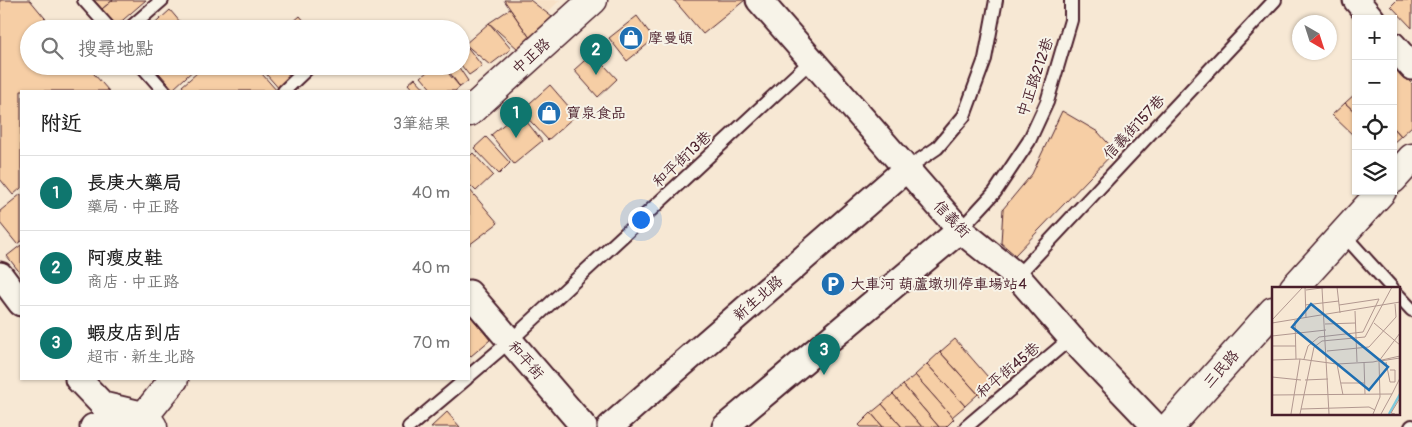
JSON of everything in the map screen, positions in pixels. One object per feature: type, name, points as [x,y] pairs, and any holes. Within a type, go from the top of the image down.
[{"type":"street","name":"信義街","points":[[759,0],[960,230],[1017,276],[1072,338],[1156,427]]},
{"type":"street","points":[[1356,0],[1369,15]]},
{"type":"street","name":"中正路","points":[[470,111],[588,2]]},
{"type":"street","points":[[1397,50],[1412,67]]},
{"type":"street","points":[[1397,174],[1412,158]]},
{"type":"street","name":"新生北路","points":[[610,427],[906,169]]},
{"type":"street","points":[[1295,287],[1378,195]]},
{"type":"street","points":[[725,427],[960,230]]},
{"type":"street","points":[[0,275],[20,302]]},
{"type":"street","name":"和平街","points":[[470,294],[584,427]]},
{"type":"street","name":"三民路","points":[[1169,427],[1272,312]]},
{"type":"street","points":[[79,380],[102,405],[145,423]]},
{"type":"street","points":[[145,423],[173,380]]},
{"type":"street","points":[[93,427],[145,423]]},
{"type":"lane","points":[[84,0],[102,20]]},
{"type":"lane","points":[[139,20],[162,0]]},
{"type":"lane","points":[[906,169],[937,148],[964,116],[985,59],[996,0]]},
{"type":"lane","name":"中正路212巷","points":[[960,230],[995,192],[1029,141],[1047,102],[1069,29],[1071,0]]},
{"type":"lane","name":"信義街157巷","points":[[1017,276],[1275,0]]},
{"type":"lane","name":"和平街13巷","points":[[470,375],[510,341],[811,61]]},
{"type":"lane","points":[[150,75],[163,90]]},
{"type":"lane","points":[[285,90],[301,75]]},
{"type":"lane","points":[[1343,234],[1391,287]]},
{"type":"lane","points":[[1400,297],[1412,310]]},
{"type":"lane","name":"和平街45巷","points":[[966,427],[1072,338]]},
{"type":"lane","points":[[409,427],[465,380]]},
{"type":"shaded area","points":[[533,0],[560,0],[547,13]]},
{"type":"building","points":[[0,0],[30,0],[47,20],[20,20],[20,75],[95,75],[108,90],[20,90],[20,189],[13,195],[0,179]]},
{"type":"building","points":[[94,0],[113,0],[102,9]]},
{"type":"building","points":[[113,0],[146,0],[123,20],[111,20],[102,9]]},
{"type":"building","points":[[504,0],[530,0],[552,17],[530,38]]},
{"type":"building","points":[[674,0],[745,0],[703,34]]},
{"type":"building","points":[[1397,0],[1412,0],[1412,28],[1391,6]]},
{"type":"building","points":[[510,9],[530,38],[518,49],[489,23]]},
{"type":"building","points":[[170,10],[178,20],[159,20]]},
{"type":"building","points":[[300,16],[303,20],[295,20]]},
{"type":"building","name":"摩曼頓","points":[[637,16],[654,39],[627,61],[609,38]]},
{"type":"building","points":[[489,23],[511,49],[490,65],[470,48],[470,40]]},
{"type":"building","points":[[470,50],[482,66],[470,74]]},
{"type":"building","points":[[593,53],[617,79],[598,97],[574,70]]},
{"type":"building","points":[[1397,68],[1412,84],[1412,126],[1401,136],[1397,132]]},
{"type":"building","points":[[161,75],[188,75],[173,89]]},
{"type":"building","points":[[195,75],[263,75],[276,90],[185,90],[182,86]]},
{"type":"building","points":[[267,75],[289,75],[294,81],[280,90]]},
{"type":"building","points":[[289,75],[301,75],[294,81]]},
{"type":"building","points":[[423,75],[450,75],[460,87],[456,90],[432,90],[421,77]]},
{"type":"building","points":[[451,75],[464,75],[468,81],[460,87]]},
{"type":"building","points":[[415,78],[426,90],[413,90],[408,84]]},
{"type":"building","name":"寶泉食品","points":[[550,85],[576,115],[548,140],[521,111]]},
{"type":"building","points":[[1352,97],[1352,109],[1345,103]]},
{"type":"building","points":[[1345,103],[1352,109],[1352,134],[1332,115]]},
{"type":"building","points":[[1062,111],[1098,132],[1115,151],[1015,255],[1001,243],[1003,209],[1032,174]]},
{"type":"building","points":[[519,112],[542,141],[514,164],[491,135]]},
{"type":"building","points":[[1397,132],[1401,136],[1397,140]]},
{"type":"building","points":[[486,137],[510,163],[499,174],[474,148]]},
{"type":"building","points":[[473,153],[493,175],[476,191],[470,185],[470,156]]},
{"type":"building","points":[[470,190],[498,223],[470,244]]},
{"type":"building","points":[[20,195],[20,242],[17,244],[0,223],[0,211]]},
{"type":"building","points":[[20,246],[20,273],[7,256]]},
{"type":"building","points":[[470,315],[490,340],[470,355]]},
{"type":"building","points":[[955,339],[994,384],[980,396],[940,352]]},
{"type":"building","points":[[940,352],[978,394],[965,406],[927,364]]},
{"type":"building","points":[[927,364],[965,406],[952,417],[915,375]]},
{"type":"building","points":[[915,375],[954,419],[946,427],[939,427],[903,385]]},
{"type":"building","points":[[903,385],[939,427],[922,427],[893,394]]},
{"type":"building","points":[[893,394],[922,427],[902,427],[882,404]]},
{"type":"building","points":[[882,404],[902,427],[883,427],[871,413]]},
{"type":"building","points":[[447,412],[460,427],[431,427]]},
{"type":"building","points":[[871,413],[883,427],[861,427],[859,425]]},
{"type":"place","name":"摩曼頓","points":[[631,38]]},
{"type":"place","name":"阿瘦皮鞋","points":[[596,75]]},
{"type":"place","name":"寶泉食品","points":[[549,113]]},
{"type":"place","name":"長庚大藥局","points":[[516,138]]},
{"type":"place","name":"大車河 葫蘆墩圳停車場站4","points":[[833,284]]},
{"type":"place","name":"蝦皮店到店","points":[[824,375]]}]
